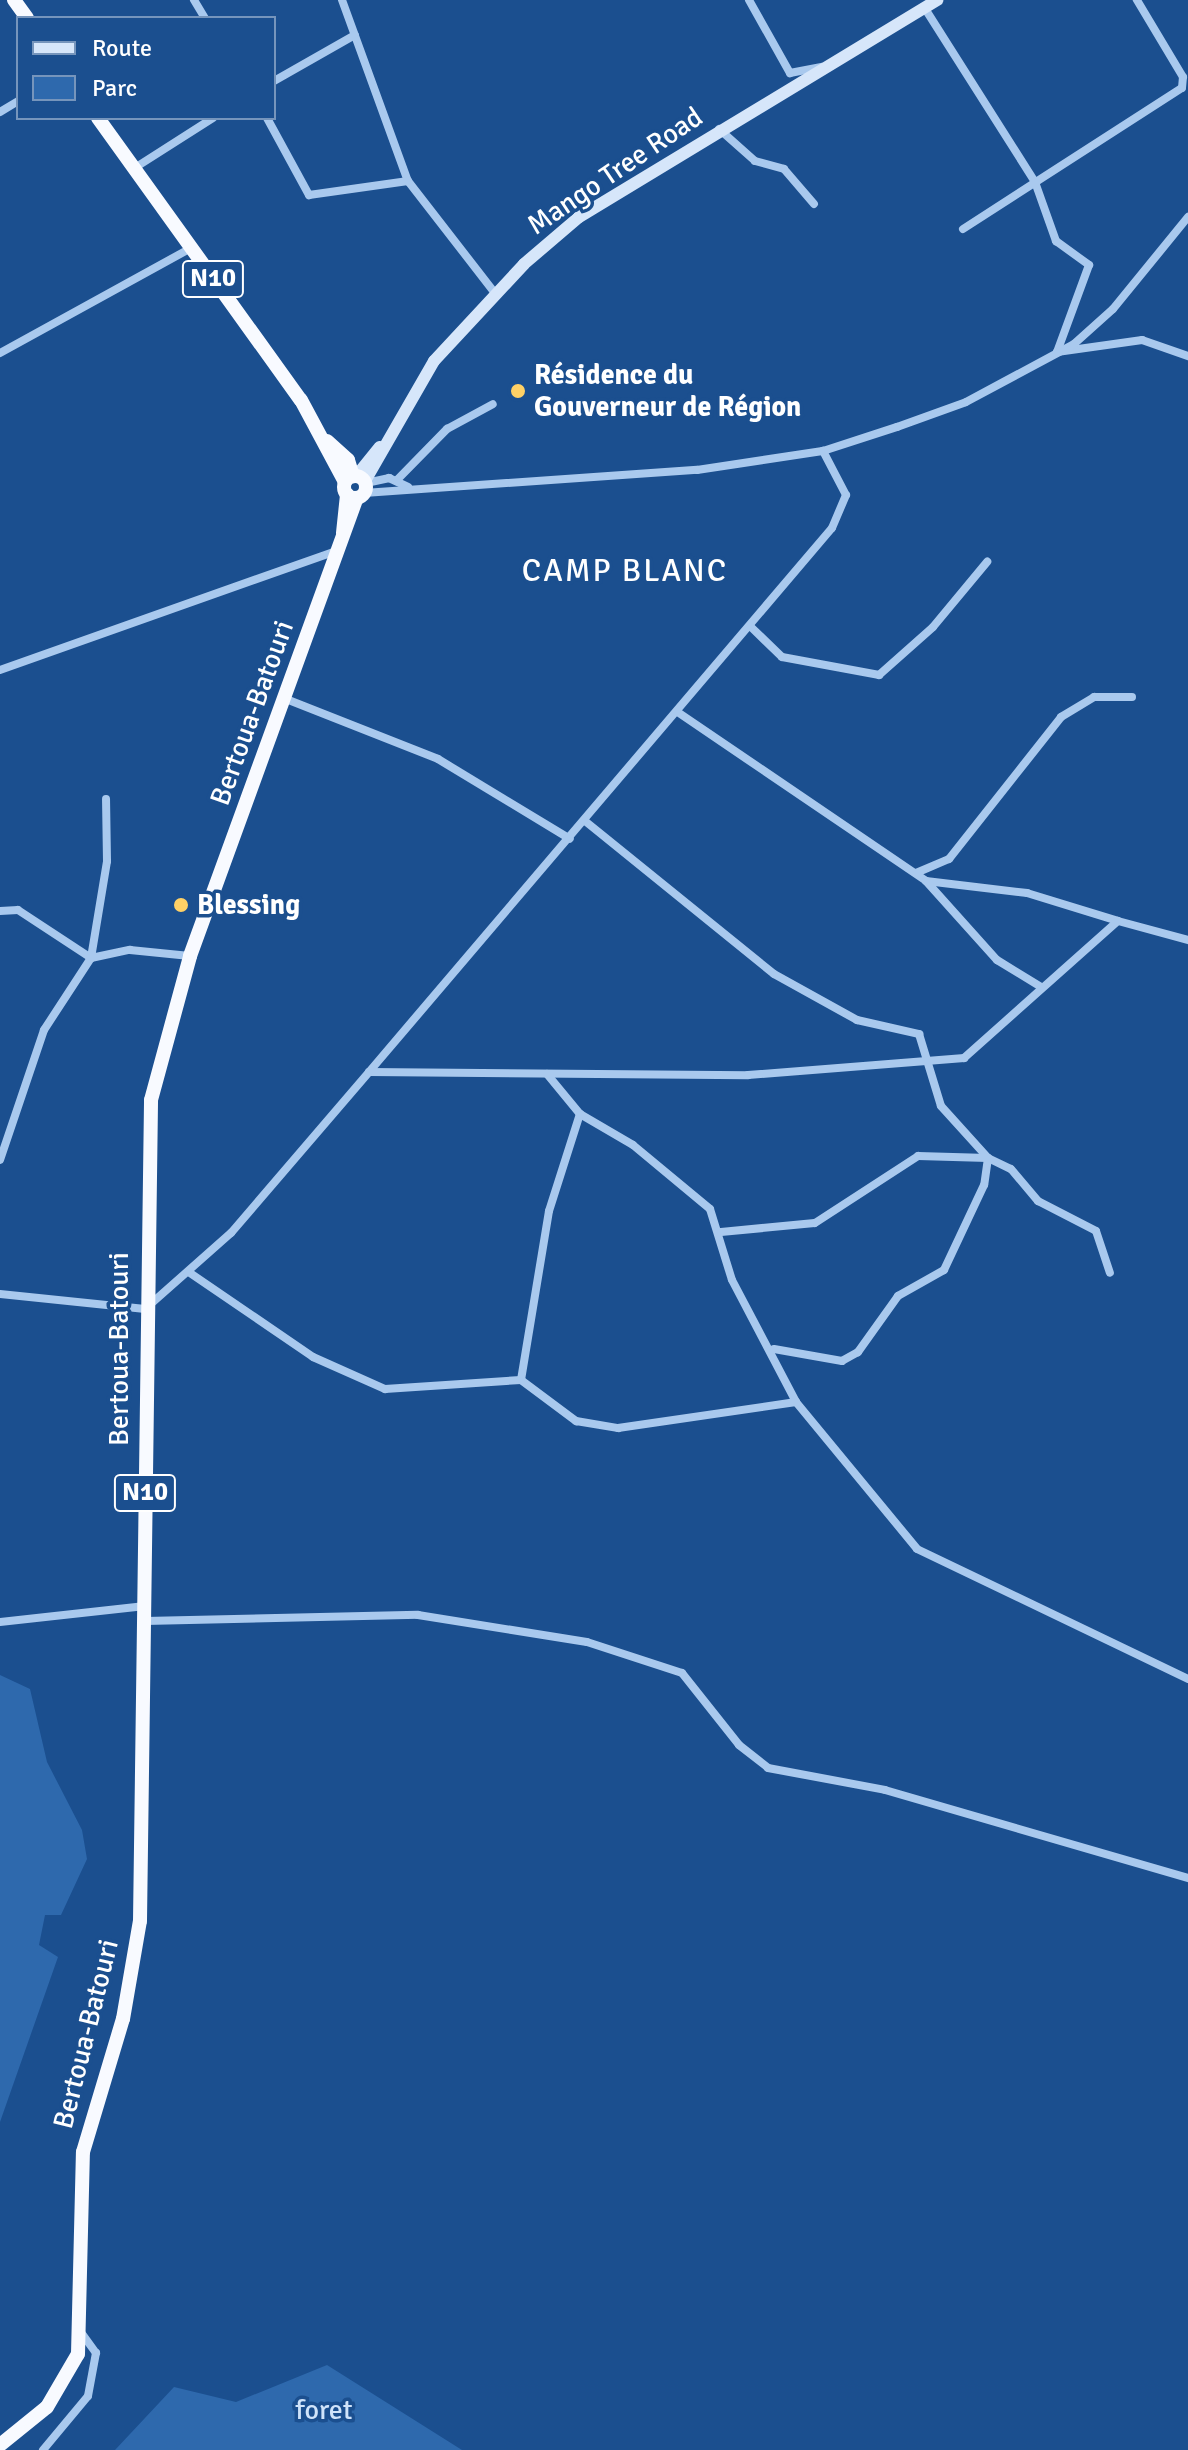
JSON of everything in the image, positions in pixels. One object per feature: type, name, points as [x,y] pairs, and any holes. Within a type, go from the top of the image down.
[{"type":"highway","name":"N10","points":[[99,120],[327,441],[348,460],[357,485]]},
{"type":"highway","name":"Bertoua-Batouri","points":[[0,2445],[59,2390],[74,2366],[80,2331],[83,2152],[123,2019],[140,1921],[148,1120],[190,956],[286,699],[338,550],[357,485]]},
{"type":"main road","name":"Mango Tree Road","points":[[357,485],[434,361],[495,293],[579,217],[719,128],[937,0]]},
{"type":"street","points":[[342,0],[408,181],[495,293]]},
{"type":"street","points":[[749,0],[790,73],[822,66]]},
{"type":"street","points":[[963,229],[1182,88],[1183,77],[1137,0]]},
{"type":"street","points":[[924,7],[1035,182],[1056,241],[1089,265],[1057,352]]},
{"type":"street","points":[[276,80],[355,35]]},
{"type":"street","points":[[132,170],[210,120]]},
{"type":"street","points":[[268,120],[309,195],[408,181]]},
{"type":"street","points":[[719,128],[755,161],[784,169],[814,204]]},
{"type":"street","points":[[357,485],[385,497],[408,487],[697,470],[823,451],[966,402],[1057,352],[1113,309],[1188,217]]},
{"type":"street","points":[[0,353],[191,248]]},
{"type":"street","points":[[1057,352],[1142,340],[1188,356]]},
{"type":"street","points":[[396,481],[447,429],[493,404]]},
{"type":"street","points":[[0,1294],[145,1309],[190,1273],[292,1167],[369,1072],[751,627],[845,505],[823,451]]},
{"type":"street","points":[[357,485],[396,481],[408,487]]},
{"type":"street","points":[[0,670],[338,550]]},
{"type":"street","points":[[751,627],[782,657],[879,675],[933,627],[987,562]]},
{"type":"street","points":[[916,873],[949,859],[1061,717],[1094,697],[1132,697]]},
{"type":"street","points":[[286,699],[438,759],[570,839]]},
{"type":"street","points":[[679,713],[916,873],[997,960],[1041,987]]},
{"type":"street","points":[[0,1160],[44,1030],[91,958],[107,861],[106,799]]},
{"type":"street","points":[[585,821],[774,974],[857,1020],[919,1034],[924,1063],[941,1106],[988,1158],[1011,1169],[1038,1201],[1096,1231],[1110,1273]]},
{"type":"street","points":[[926,881],[1027,893],[1188,940]]},
{"type":"street","points":[[0,911],[18,910],[91,958],[130,950],[190,956]]},
{"type":"street","points":[[369,1072],[748,1075],[924,1063],[981,1049],[1041,987],[1118,921]]},
{"type":"street","points":[[547,1074],[580,1114],[676,1177],[721,1232],[732,1280],[774,1349],[796,1402],[917,1549],[1188,1679]]},
{"type":"street","points":[[521,1380],[549,1211],[580,1114]]},
{"type":"street","points":[[721,1232],[815,1223],[918,1156],[988,1158]]},
{"type":"street","points":[[774,1349],[842,1361],[858,1352],[898,1296],[944,1270],[984,1185],[988,1158]]},
{"type":"street","points":[[190,1273],[313,1357],[385,1389],[521,1380],[576,1421],[597,1427],[796,1402]]},
{"type":"street","points":[[0,1622],[145,1613],[418,1615],[587,1642],[682,1673],[739,1745],[768,1768],[885,1790],[1188,1878]]},
{"type":"street","points":[[43,2450],[88,2396],[96,2353],[80,2331]]},
{"type":"green space","points":[[0,1675],[30,1689],[47,1762],[82,1830],[87,1859],[61,1915],[45,1915],[39,1945],[58,1957],[0,2122]]},
{"type":"green space","name":"foret","points":[[327,2365],[462,2450],[115,2450],[174,2387],[236,2402]]},
{"type":"place","name":"Résidence du Gouverneur de Région","points":[[518,391]]},
{"type":"place","name":"Blessing","points":[[181,905]]},
{"type":"district","name":"CAMP BLANC","points":[[625,571]]}]
